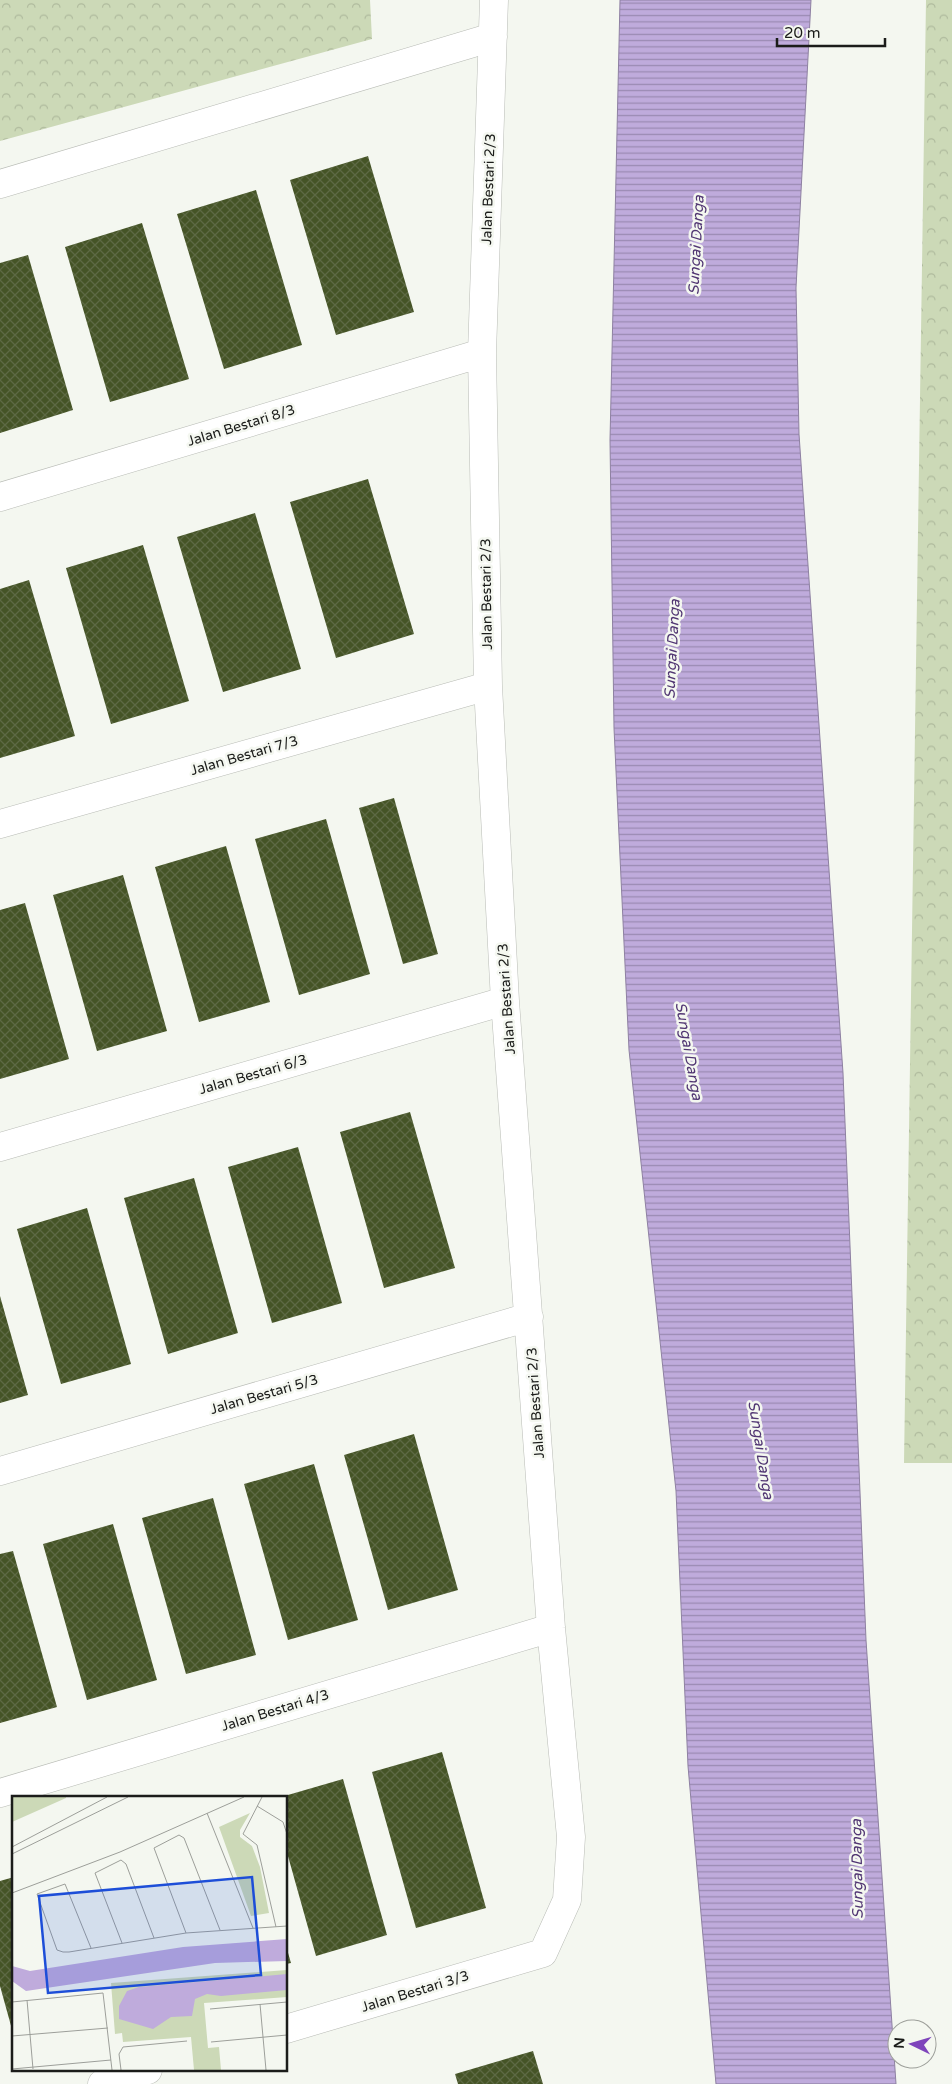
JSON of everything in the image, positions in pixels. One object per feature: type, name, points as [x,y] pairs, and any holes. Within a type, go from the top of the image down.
[{"type":"street","name":"Jalan Bestari 2/3","points":[[494,0],[482,353],[488,686],[505,1001],[551,1628],[571,1837],[567,1900],[543,1953]]},
{"type":"street","points":[[0,184],[493,37]]},
{"type":"street","name":"Jalan Bestari 8/3","points":[[0,498],[482,353]]},
{"type":"street","name":"Jalan Bestari 7/3","points":[[0,824],[488,686]]},
{"type":"street","name":"Jalan Bestari 6/3","points":[[0,1147],[505,1001]]},
{"type":"street","name":"Jalan Bestari 5/3","points":[[0,1470],[529,1317]]},
{"type":"street","name":"Jalan Bestari 4/3","points":[[0,1793],[551,1628]]},
{"type":"street","name":"Jalan Bestari 3/3","points":[[288,2028],[543,1953]]},
{"type":"street","points":[[102,2084],[141,2072]]},
{"type":"green space","points":[[0,0],[370,0],[372,39],[0,141]]},
{"type":"green space","points":[[926,0],[952,0],[952,1463],[904,1463]]},
{"type":"water","name":"Sungai Danga","points":[[620,0],[811,0],[796,288],[799,434],[843,1073],[866,1640],[892,2019],[887,2019],[887,2069],[895,2069],[896,2084],[716,2084],[688,1766],[676,1491],[629,1050],[614,728],[610,440]]},
{"type":"building","points":[[368,156],[414,312],[336,335],[290,180]]},
{"type":"building","points":[[256,190],[302,345],[224,369],[177,214]]},
{"type":"building","points":[[142,223],[189,379],[110,402],[65,247]]},
{"type":"building","points":[[28,255],[73,410],[0,433],[0,263]]},
{"type":"building","points":[[368,479],[414,634],[336,658],[290,502]]},
{"type":"building","points":[[255,513],[301,669],[223,692],[177,537]]},
{"type":"building","points":[[143,545],[189,701],[111,724],[66,568]]},
{"type":"building","points":[[29,580],[75,736],[0,758],[0,589]]},
{"type":"building","points":[[394,798],[438,954],[403,964],[359,808]]},
{"type":"building","points":[[326,819],[370,974],[299,995],[255,839]]},
{"type":"building","points":[[226,846],[270,1002],[199,1022],[155,867]]},
{"type":"building","points":[[123,875],[167,1031],[97,1051],[53,895]]},
{"type":"building","points":[[25,903],[69,1059],[0,1079],[0,910]]},
{"type":"building","points":[[410,1112],[455,1268],[384,1288],[340,1132]]},
{"type":"building","points":[[298,1147],[342,1303],[272,1323],[228,1167]]},
{"type":"building","points":[[194,1178],[238,1333],[168,1354],[124,1198]]},
{"type":"building","points":[[87,1208],[131,1364],[61,1384],[17,1229]]},
{"type":"building","points":[[0,1296],[28,1395],[0,1403]]},
{"type":"building","points":[[414,1434],[458,1590],[388,1610],[344,1455]]},
{"type":"building","points":[[314,1464],[358,1620],[288,1640],[244,1484]]},
{"type":"building","points":[[213,1498],[256,1655],[186,1674],[142,1518]]},
{"type":"building","points":[[113,1524],[157,1680],[87,1700],[43,1544]]},
{"type":"building","points":[[13,1551],[57,1707],[0,1723],[0,1554]]},
{"type":"building","points":[[442,1752],[486,1908],[416,1928],[372,1772]]},
{"type":"building","points":[[343,1779],[387,1935],[316,1956],[288,1856],[288,1796],[284,1796]]},
{"type":"building","points":[[12,1878],[12,2029],[0,1986],[0,1881]]},
{"type":"building","points":[[288,1953],[291,1963],[288,1964]]},
{"type":"building","points":[[533,2051],[543,2084],[458,2084],[455,2074]]}]
